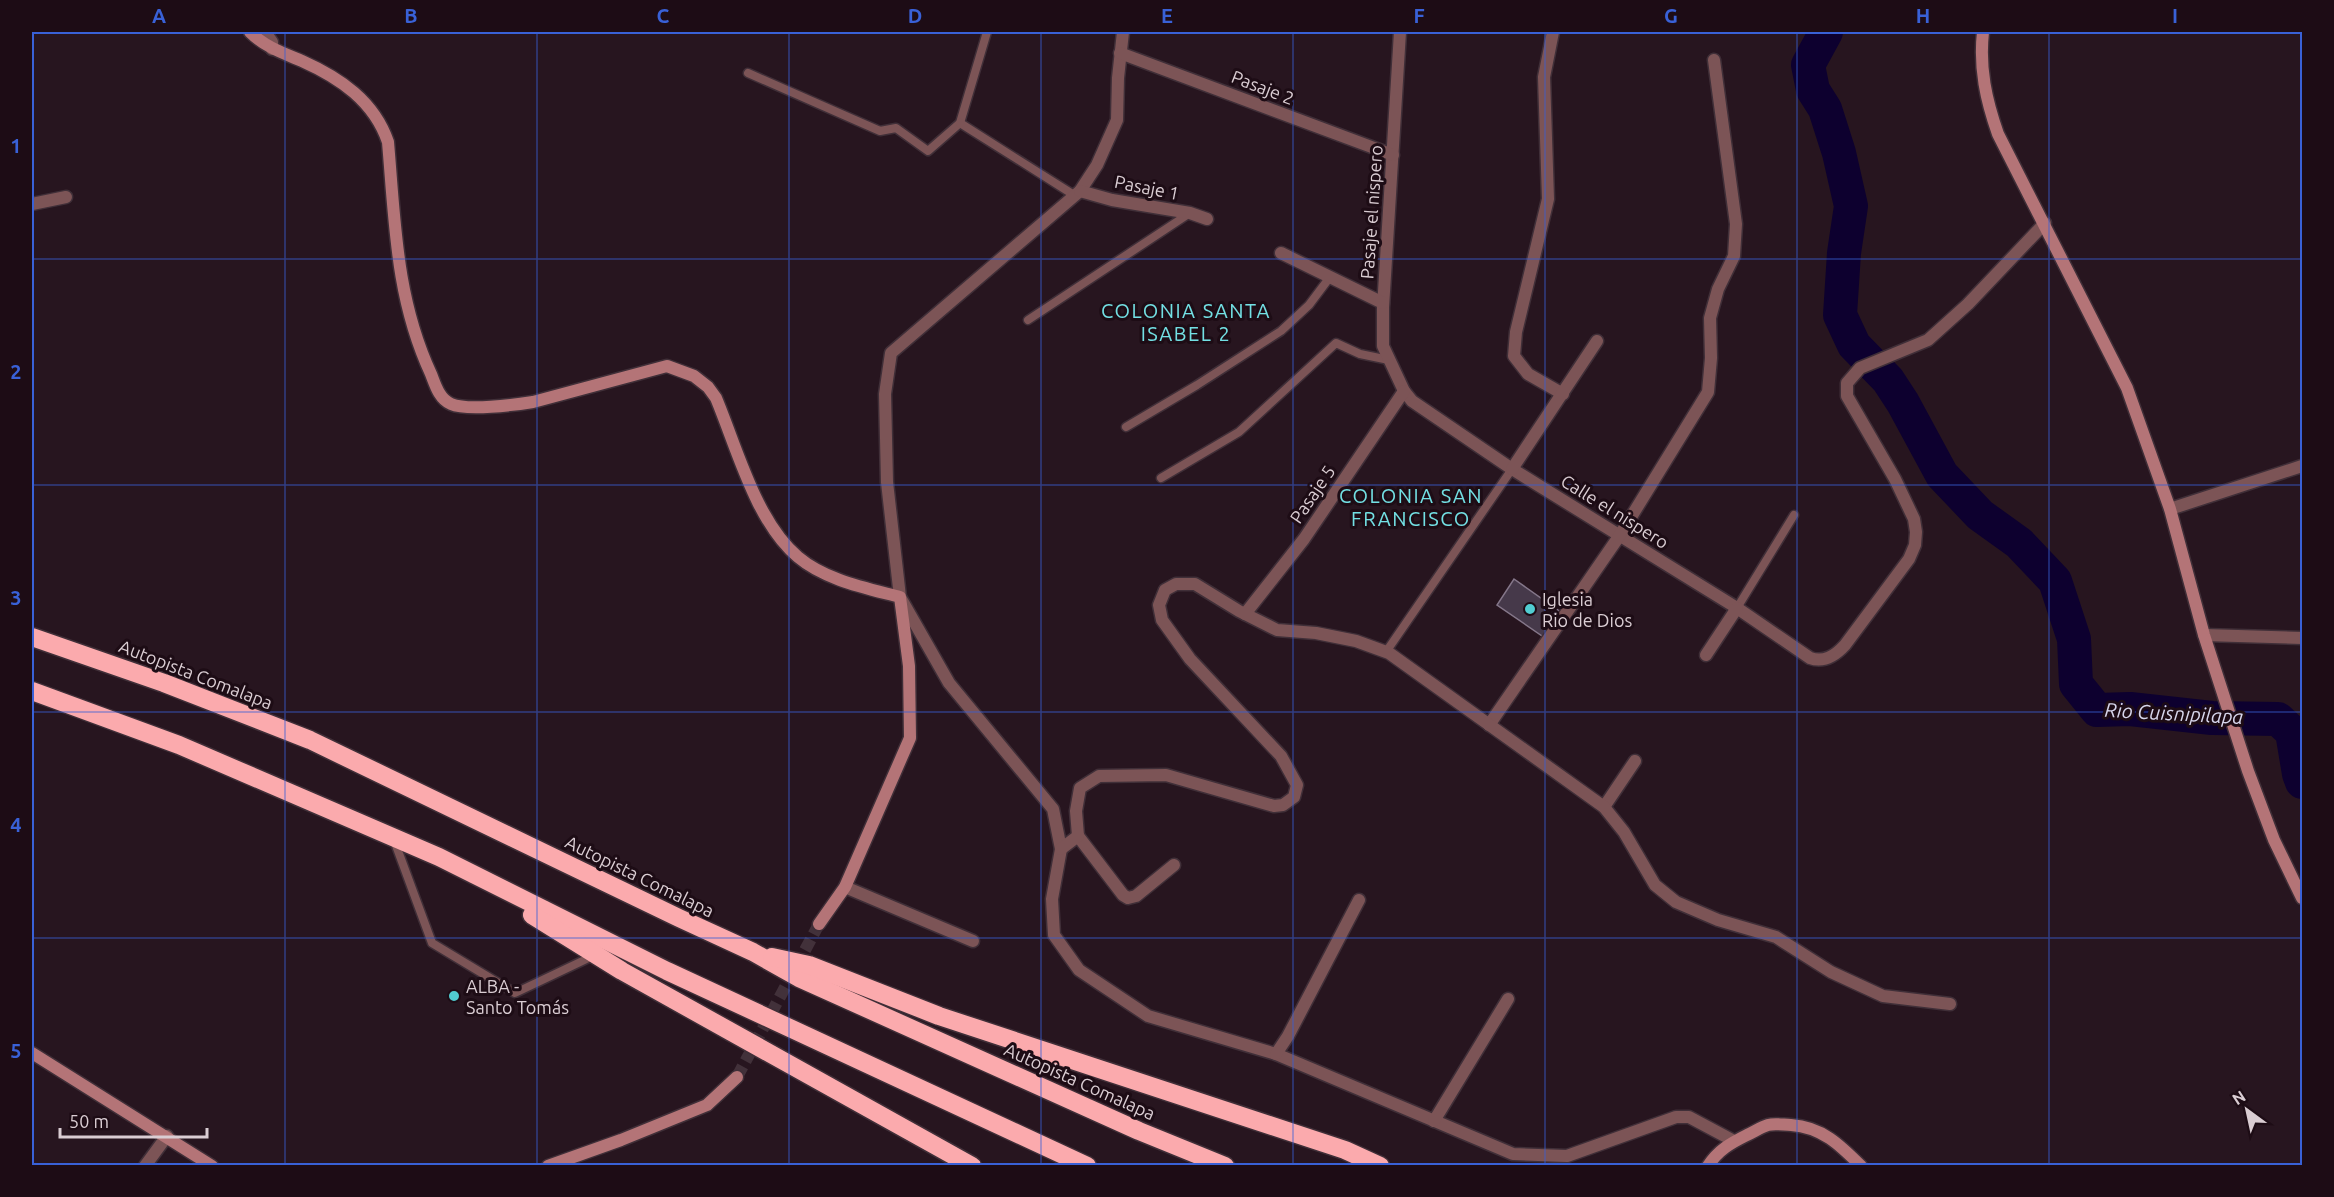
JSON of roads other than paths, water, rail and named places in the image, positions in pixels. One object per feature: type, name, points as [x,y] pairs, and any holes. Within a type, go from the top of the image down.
[{"type":"highway","name":"Autopista Comalapa","points":[[32,637],[164,683],[310,740],[753,952],[799,978],[1139,1131],[1226,1166]]},
{"type":"highway","points":[[32,691],[179,745],[439,857],[667,971],[1087,1166]]},
{"type":"highway","points":[[439,857],[595,955],[972,1166]]},
{"type":"highway","points":[[753,952],[809,965],[939,1016],[1345,1150],[1380,1166]]},
{"type":"street","points":[[250,32],[272,49],[340,80],[369,107],[383,129],[388,142],[401,283],[420,352],[444,398],[452,405],[491,407],[533,402],[662,367],[688,373],[704,383],[716,398],[760,507],[779,536],[798,557],[825,574],[900,597],[949,683],[1053,809],[1061,849],[1052,899],[1054,935],[1079,970],[1148,1016],[1276,1054],[1513,1154],[1567,1156],[1676,1117],[1689,1117],[1734,1141]]},
{"type":"street","points":[[265,32],[272,42],[272,49]]},
{"type":"street","points":[[819,924],[845,887],[910,738],[909,666],[887,482],[885,394],[891,352],[1077,193],[1097,165],[1117,120],[1123,32]]},
{"type":"street","name":"Pasaje el nispero","points":[[1400,32],[1383,303],[1383,346],[1404,391]]},
{"type":"street","points":[[1553,32],[1544,76],[1548,199],[1516,332],[1514,356],[1528,374],[1563,394]]},
{"type":"street","points":[[1983,32],[1982,74],[1992,116],[2019,175],[2127,388],[2170,509],[2204,635],[2233,726],[2274,840],[2302,898]]},
{"type":"street","name":"Pasaje 2","points":[[1120,53],[1393,155]]},
{"type":"street","points":[[1489,725],[1620,535],[1708,392],[1711,358],[1710,318],[1718,289],[1734,256],[1736,224],[1713,60]]},
{"type":"street","name":"Pasaje 1","points":[[1077,193],[1190,213],[1207,219]]},
{"type":"street","points":[[32,204],[66,197]]},
{"type":"street","name":"Calle el nispero","points":[[1404,391],[1412,401],[1430,415],[1512,469],[1737,608],[1810,658],[1818,661],[1827,659],[1837,654],[1845,645],[1910,559],[1915,545],[1916,532],[1910,507],[1847,396],[1847,383],[1860,368],[1928,340],[1968,304],[2045,223]]},
{"type":"street","points":[[1281,253],[1383,303]]},
{"type":"street","points":[[1512,469],[1597,341]]},
{"type":"street","name":"Pasaje 5","points":[[1245,614],[1304,539],[1404,391]]},
{"type":"street","points":[[2170,509],[2302,466]]},
{"type":"street","points":[[1174,865],[1136,896],[1128,898],[1123,895],[1078,836],[1077,812],[1080,788],[1100,776],[1166,775],[1274,807],[1283,805],[1294,797],[1297,784],[1281,756],[1190,659],[1162,620],[1159,605],[1165,591],[1176,584],[1195,584],[1277,630],[1326,635],[1386,652],[1604,807],[1624,832],[1655,885],[1676,902],[1718,920],[1776,937],[1831,972],[1882,996],[1950,1004]]},
{"type":"street","points":[[1706,655],[1737,608]]},
{"type":"street","points":[[2204,635],[2302,638]]},
{"type":"street","points":[[1604,807],[1635,761]]},
{"type":"street","points":[[1061,849],[1078,836]]},
{"type":"street","points":[[845,887],[973,941]]},
{"type":"street","points":[[1276,1054],[1288,1036],[1359,900]]},
{"type":"street","points":[[1434,1121],[1508,999]]},
{"type":"street","points":[[32,1053],[212,1166]]},
{"type":"street","points":[[548,1166],[621,1140],[707,1105],[736,1077]]},
{"type":"street","points":[[1708,1166],[1714,1156],[1734,1141],[1768,1125],[1799,1126],[1823,1133],[1836,1141],[1861,1166]]},
{"type":"street","points":[[144,1166],[167,1136]]},
{"type":"lane","points":[[748,73],[880,130],[896,128],[928,151],[960,123],[987,32]]},
{"type":"lane","points":[[960,123],[1077,193]]},
{"type":"lane","points":[[1028,320],[1190,213]]},
{"type":"lane","points":[[1126,427],[1281,331],[1309,305],[1330,277]]},
{"type":"lane","points":[[1161,478],[1239,432],[1336,343],[1360,354],[1389,360]]},
{"type":"lane","points":[[1386,652],[1512,469]]},
{"type":"lane","points":[[1737,608],[1794,515]]},
{"type":"lane","points":[[393,837],[432,944],[515,993],[595,955]]},
{"type":"waterway","name":"Rio Cuisnipilapa","points":[[1826,32],[1808,65],[1813,90],[1825,109],[1839,153],[1851,206],[1844,253],[1840,315],[1854,345],[1888,380],[1942,475],[1980,515],[2019,543],[2055,581],[2074,639],[2076,684],[2097,710],[2130,709],[2212,718],[2278,719],[2292,732],[2302,782]]},
{"type":"tunnel","points":[[737,1077],[819,924]]},
{"type":"place","name":"Iglesia Rio de Dios","points":[[1530,609]]},
{"type":"place","name":"ALBA - Santo Tomás","points":[[454,996]]},
{"type":"district","name":"COLONIA SANTA ISABEL 2","points":[[1186,322]]},
{"type":"district","name":"COLONIA SAN FRANCISCO","points":[[1411,506]]}]
